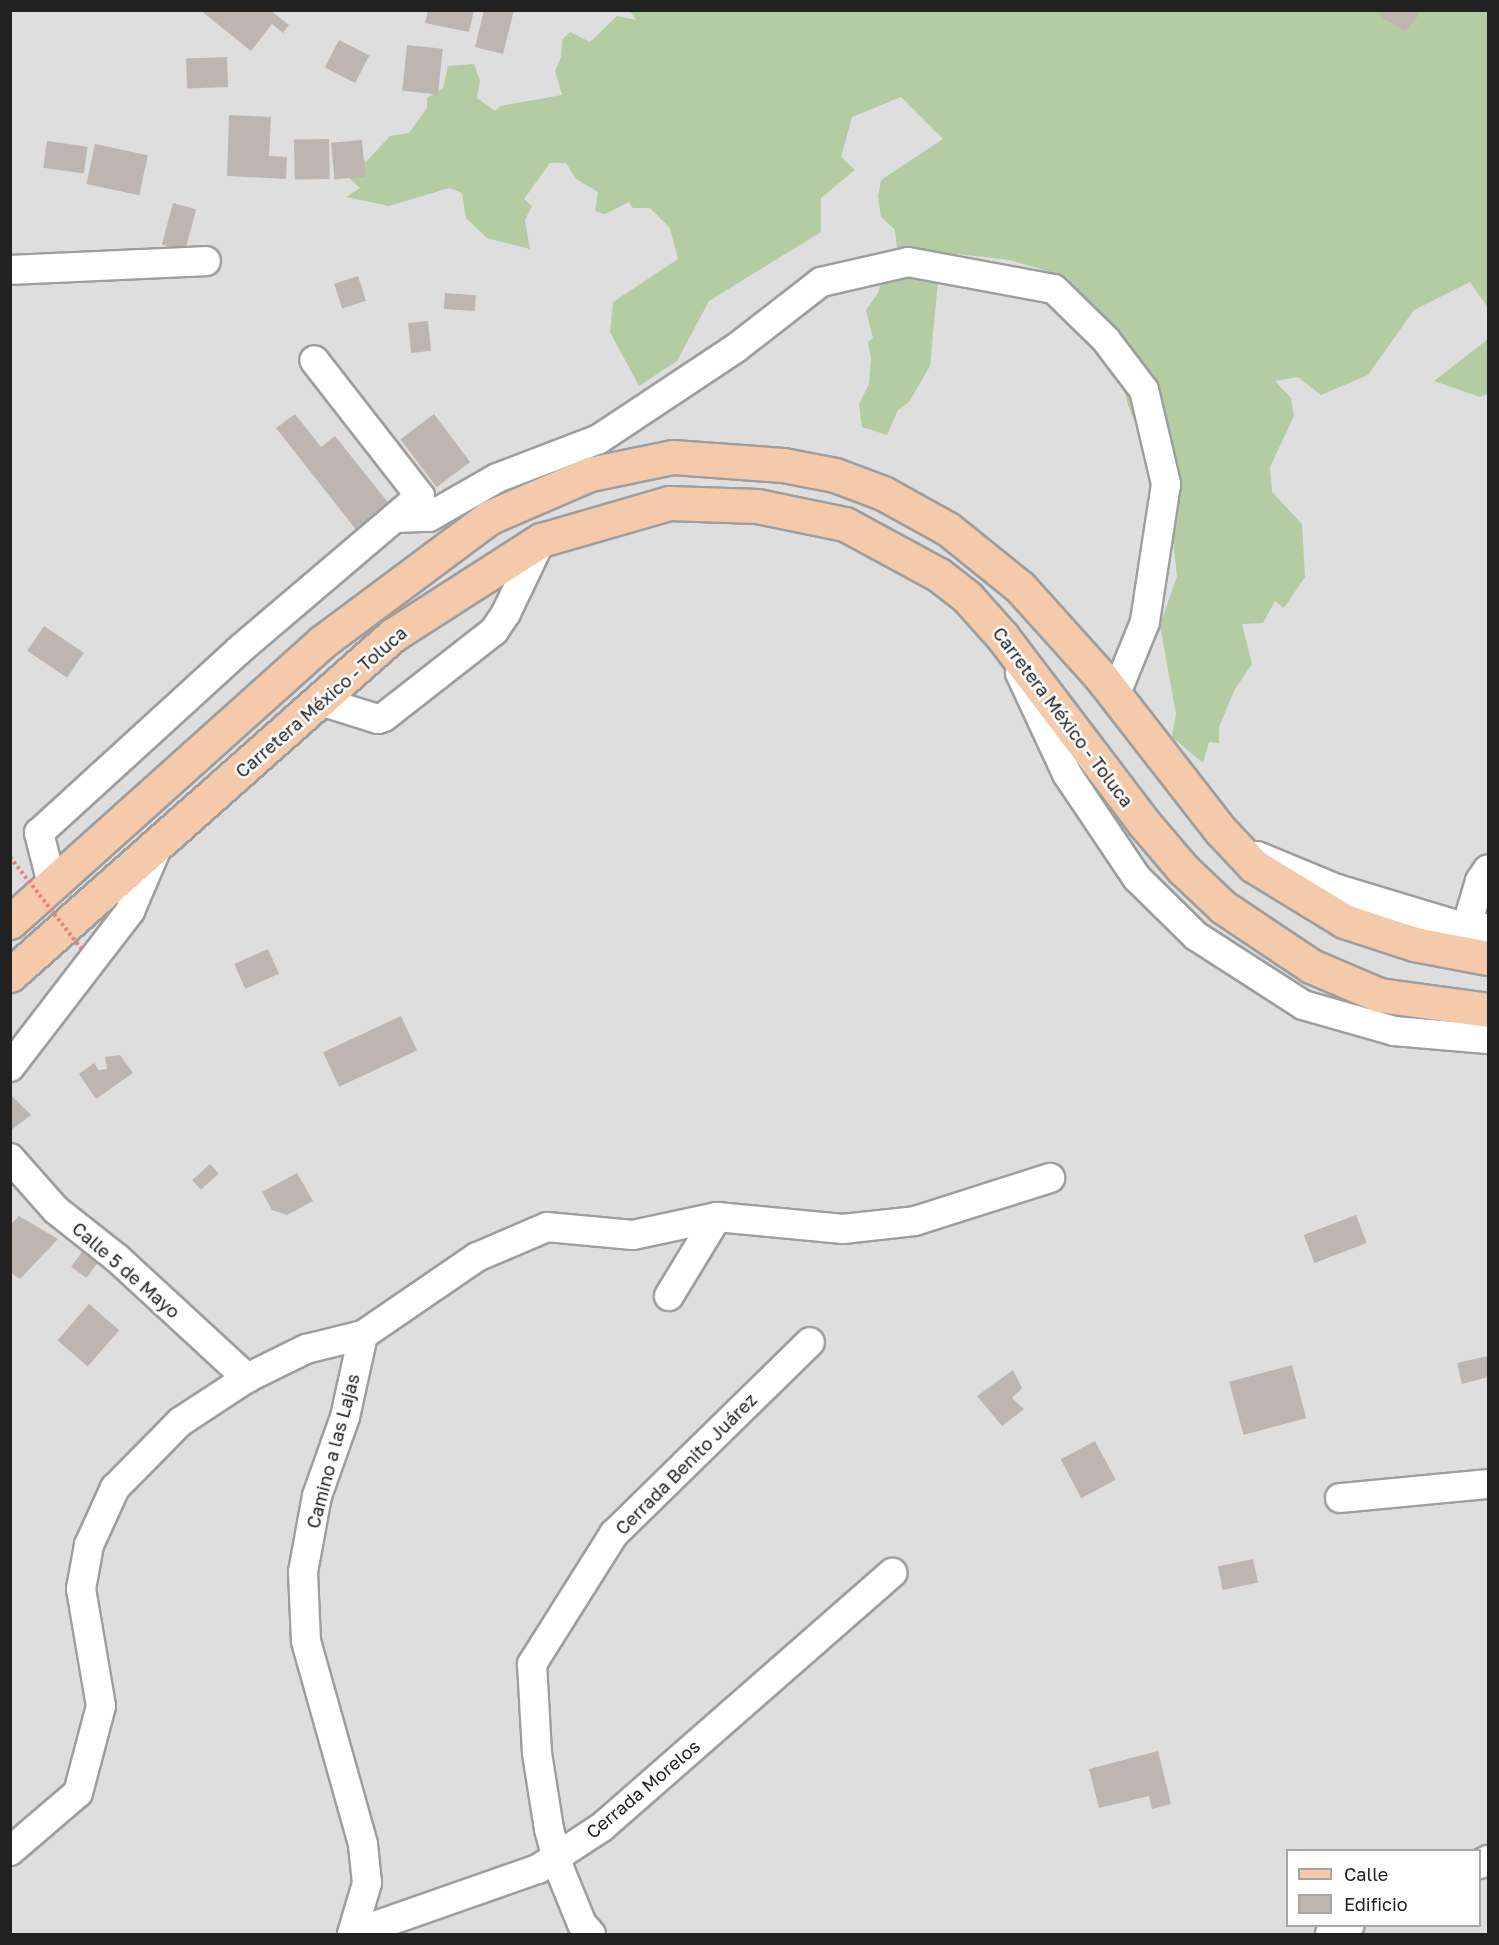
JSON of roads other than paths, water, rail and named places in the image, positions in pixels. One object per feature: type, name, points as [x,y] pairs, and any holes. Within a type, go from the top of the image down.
[{"type":"main road","points":[[10,922],[322,642],[490,518],[590,474],[651,459],[705,458],[783,465],[835,475],[883,493],[948,529],[1020,587],[1115,696],[1235,847],[1282,886],[1344,921],[1414,945],[1488,958]]},
{"type":"main road","name":"Carretera México - Toluca","points":[[10,975],[157,848],[393,635],[541,540],[669,504],[786,510],[845,524],[939,575],[968,598],[1002,636],[1143,822],[1183,869],[1223,907],[1311,966],[1379,995],[1488,1010]]},
{"type":"street","points":[[10,270],[207,261]]},
{"type":"street","points":[[395,518],[429,517],[497,478],[599,439],[736,348],[821,282],[908,262],[1054,289],[1106,340],[1144,390],[1166,484],[1145,622],[1115,696]]},
{"type":"street","points":[[52,884],[39,833],[238,651],[420,496],[314,360]]},
{"type":"street","points":[[320,701],[378,719],[384,717],[494,631],[506,613],[541,540]]},
{"type":"street","points":[[1002,636],[1067,774],[1137,878],[1196,936],[1303,1005],[1395,1031],[1488,1040]]},
{"type":"street","points":[[1235,847],[1337,889],[1477,928],[1480,881],[1488,869]]},
{"type":"street","points":[[10,1067],[130,911],[157,848]]},
{"type":"street","name":"Calle 5 de Mayo","points":[[10,1158],[56,1210],[118,1259],[248,1378]]},
{"type":"street","points":[[10,1851],[78,1793],[101,1706],[81,1589],[89,1545],[115,1488],[180,1422],[248,1378],[306,1349],[363,1335],[477,1257],[547,1227],[633,1235],[717,1216],[843,1230],[915,1221],[1050,1178]]},
{"type":"street","points":[[669,1296],[717,1216]]},
{"type":"street","name":"Camino a las Lajas","points":[[352,1934],[367,1883],[363,1844],[306,1641],[303,1572],[317,1496],[345,1417],[363,1335]]},
{"type":"street","name":"Cerrada Benito Juárez","points":[[591,1935],[582,1924],[556,1858],[537,1753],[532,1664],[614,1534],[810,1342]]},
{"type":"street","points":[[1340,1498],[1488,1484]]},
{"type":"street","name":"Cerrada Morelos","points":[[352,1934],[538,1869],[556,1858],[602,1827],[892,1573]]},
{"type":"street","points":[[1330,1935],[1347,1927]]}]
